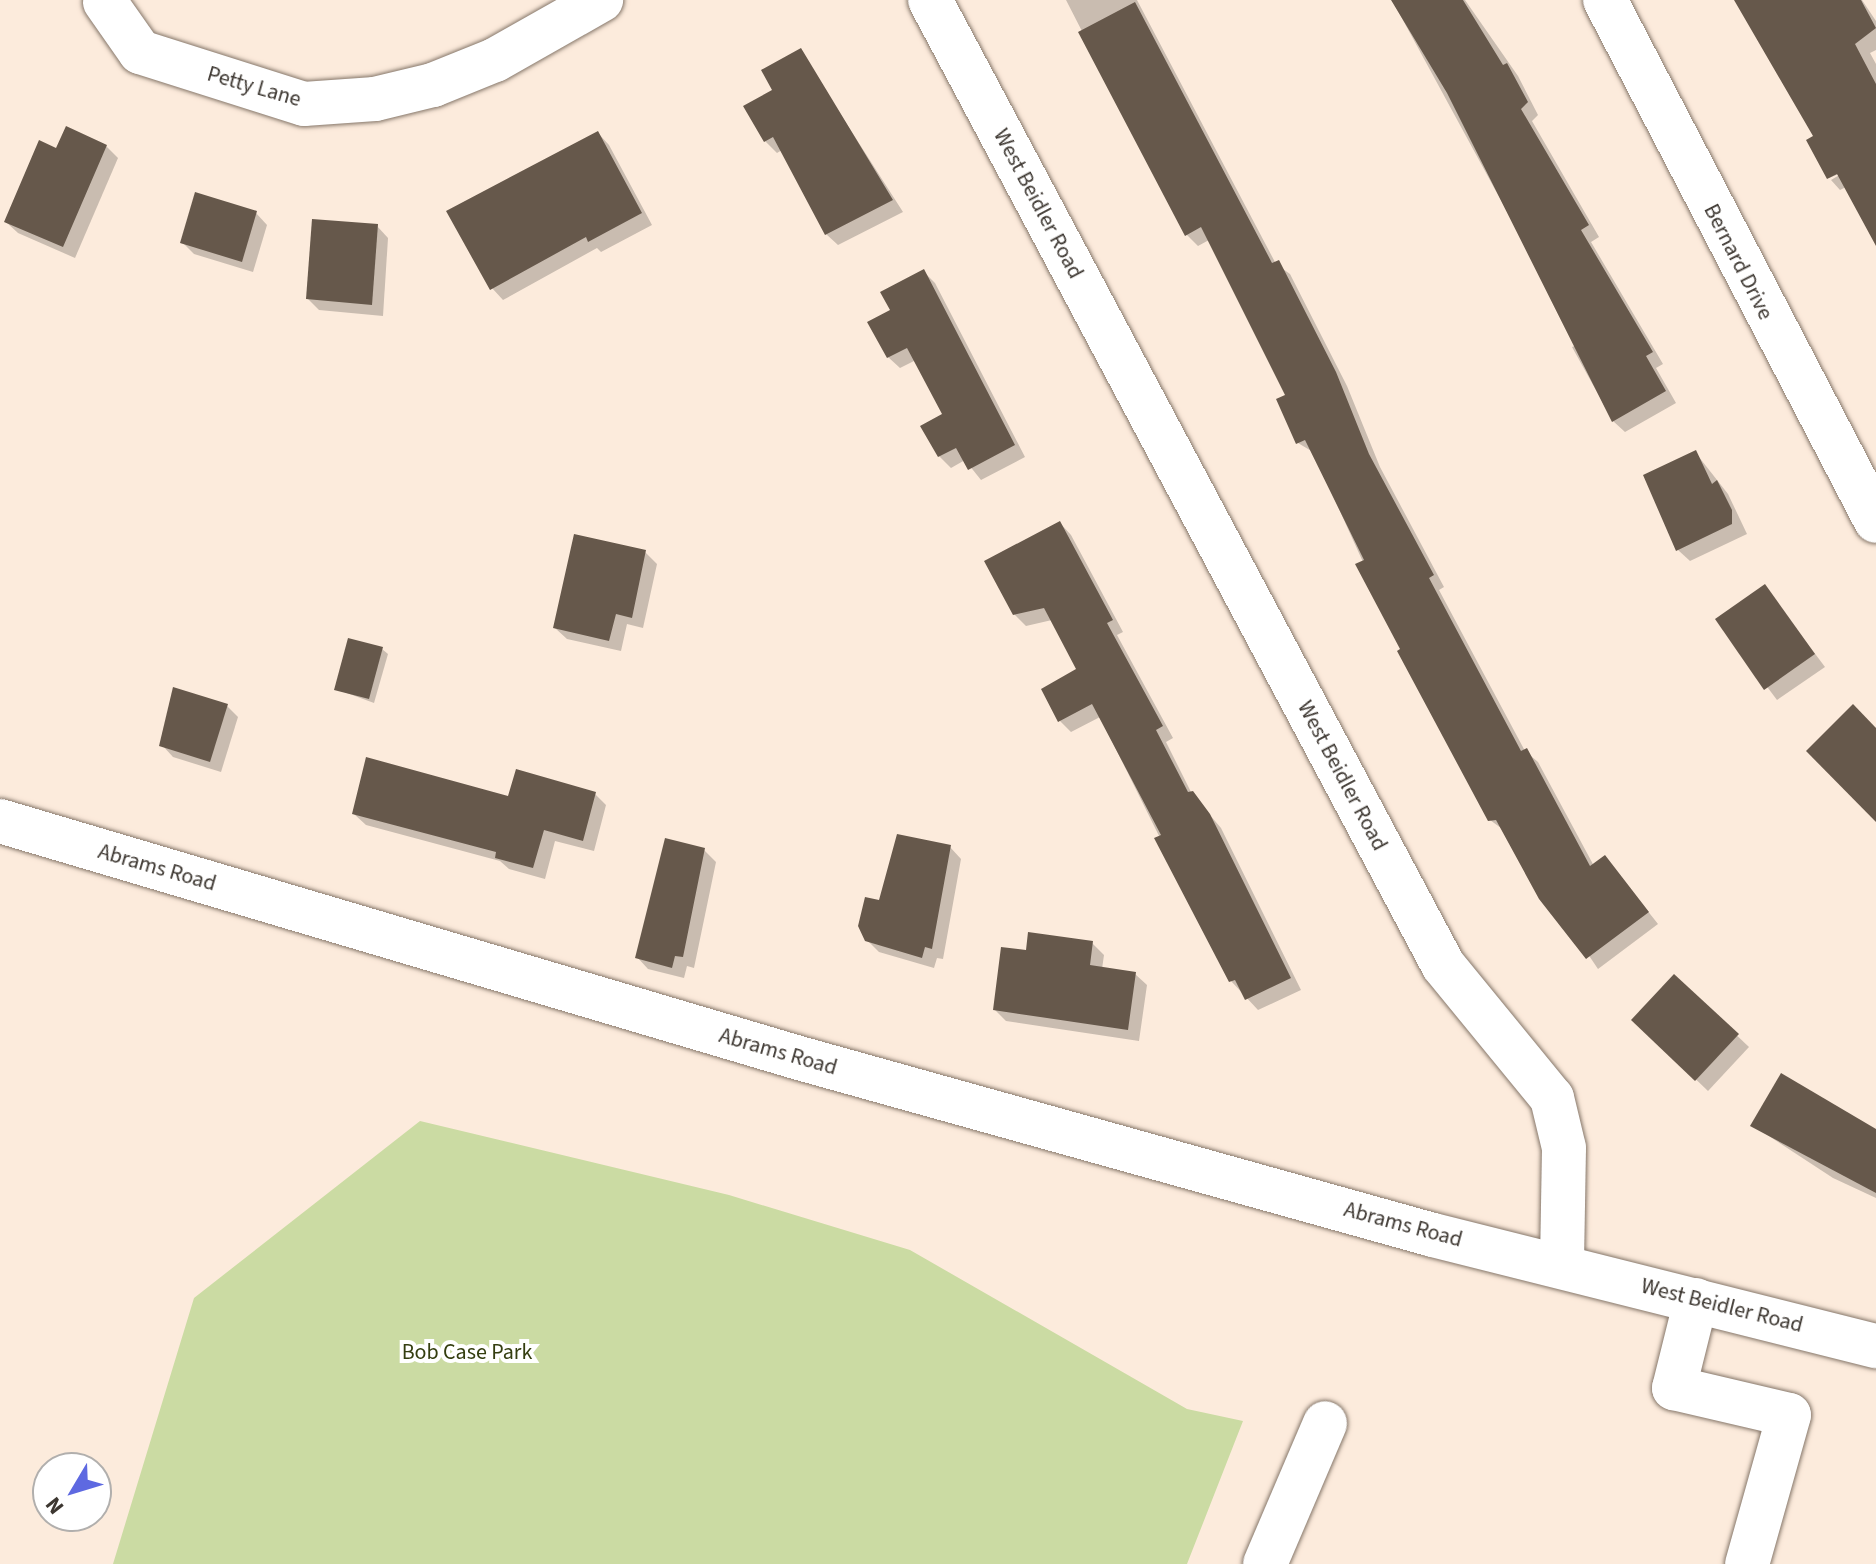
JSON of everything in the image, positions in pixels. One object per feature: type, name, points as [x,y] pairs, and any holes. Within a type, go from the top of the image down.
[{"type":"street","name":"Petty Lane","points":[[105,2],[140,52],[304,104],[375,99],[433,85],[495,60],[601,0]]},
{"type":"street","name":"West Beidler Road","points":[[930,0],[1443,965],[1552,1098],[1564,1148],[1562,1265],[1876,1346]]},
{"type":"street","name":"Bernard Drive","points":[[1605,0],[1876,521]]},
{"type":"street","name":"Abrams Road","points":[[0,821],[815,1063],[1433,1235],[1562,1265]]},
{"type":"street","points":[[1696,1300],[1674,1388],[1789,1415],[1747,1564]]},
{"type":"street","points":[[1265,1564],[1325,1423]]},
{"type":"green space","name":"Bob Case Park","points":[[420,1121],[729,1195],[910,1250],[1187,1409],[1243,1421],[1187,1564],[113,1564],[194,1298]]},
{"type":"building","points":[[1391,0],[1463,0],[1503,65],[1507,63],[1528,102],[1521,109],[1589,225],[1581,230],[1653,352],[1646,356],[1666,391],[1612,422],[1447,93]]},
{"type":"building","points":[[1734,0],[1861,0],[1876,28],[1855,44],[1876,84],[1876,246],[1837,174],[1827,179],[1806,140],[1813,136]]},
{"type":"building","points":[[1135,2],[1272,263],[1279,260],[1336,372],[1369,454],[1434,575],[1429,578],[1521,751],[1527,748],[1590,866],[1605,855],[1649,912],[1586,959],[1539,899],[1496,820],[1488,821],[1397,651],[1400,649],[1355,564],[1364,560],[1305,440],[1296,444],[1276,399],[1285,395],[1201,227],[1185,236],[1078,32]]},
{"type":"building","points":[[801,48],[893,200],[825,235],[773,137],[764,142],[743,106],[772,90],[761,70]]},
{"type":"building","points":[[66,126],[107,145],[63,247],[4,222],[39,140],[56,148]]},
{"type":"building","points":[[598,131],[642,213],[588,242],[586,237],[490,290],[446,211]]},
{"type":"building","points":[[195,192],[257,211],[242,262],[180,243]]},
{"type":"building","points":[[312,219],[378,224],[372,305],[306,299]]},
{"type":"building","points":[[924,269],[1015,445],[968,470],[956,448],[938,457],[920,426],[942,414],[907,348],[887,358],[867,322],[890,310],[880,292]]},
{"type":"building","points":[[1696,450],[1712,484],[1717,480],[1732,510],[1732,524],[1676,551],[1643,475]]},
{"type":"building","points":[[1060,521],[1113,620],[1107,623],[1163,726],[1156,730],[1188,792],[1193,791],[1210,814],[1291,978],[1245,1000],[1235,980],[1229,982],[1154,838],[1161,835],[1092,704],[1058,722],[1041,689],[1076,669],[1044,608],[1013,615],[984,561]]},
{"type":"building","points":[[574,534],[646,550],[632,618],[616,614],[609,641],[553,628]]},
{"type":"building","points":[[1765,584],[1815,654],[1764,690],[1715,619]]},
{"type":"building","points":[[348,638],[383,647],[369,699],[334,690]]},
{"type":"building","points":[[173,687],[228,704],[210,762],[159,746]]},
{"type":"building","points":[[1853,704],[1876,728],[1876,822],[1806,751]]},
{"type":"building","points":[[366,757],[508,796],[516,769],[596,792],[583,841],[544,830],[533,868],[495,858],[496,852],[352,814]]},
{"type":"building","points":[[897,834],[951,845],[932,949],[925,947],[922,958],[865,941],[858,926],[865,897],[879,900]]},
{"type":"building","points":[[665,838],[705,848],[683,957],[675,956],[672,968],[635,958]]},
{"type":"building","points":[[1028,932],[1093,941],[1090,965],[1136,972],[1128,1030],[993,1010],[1001,947],[1026,950]]},
{"type":"building","points":[[1674,974],[1739,1034],[1695,1081],[1631,1020]]},
{"type":"building","points":[[1781,1073],[1876,1129],[1876,1193],[1750,1126]]}]
